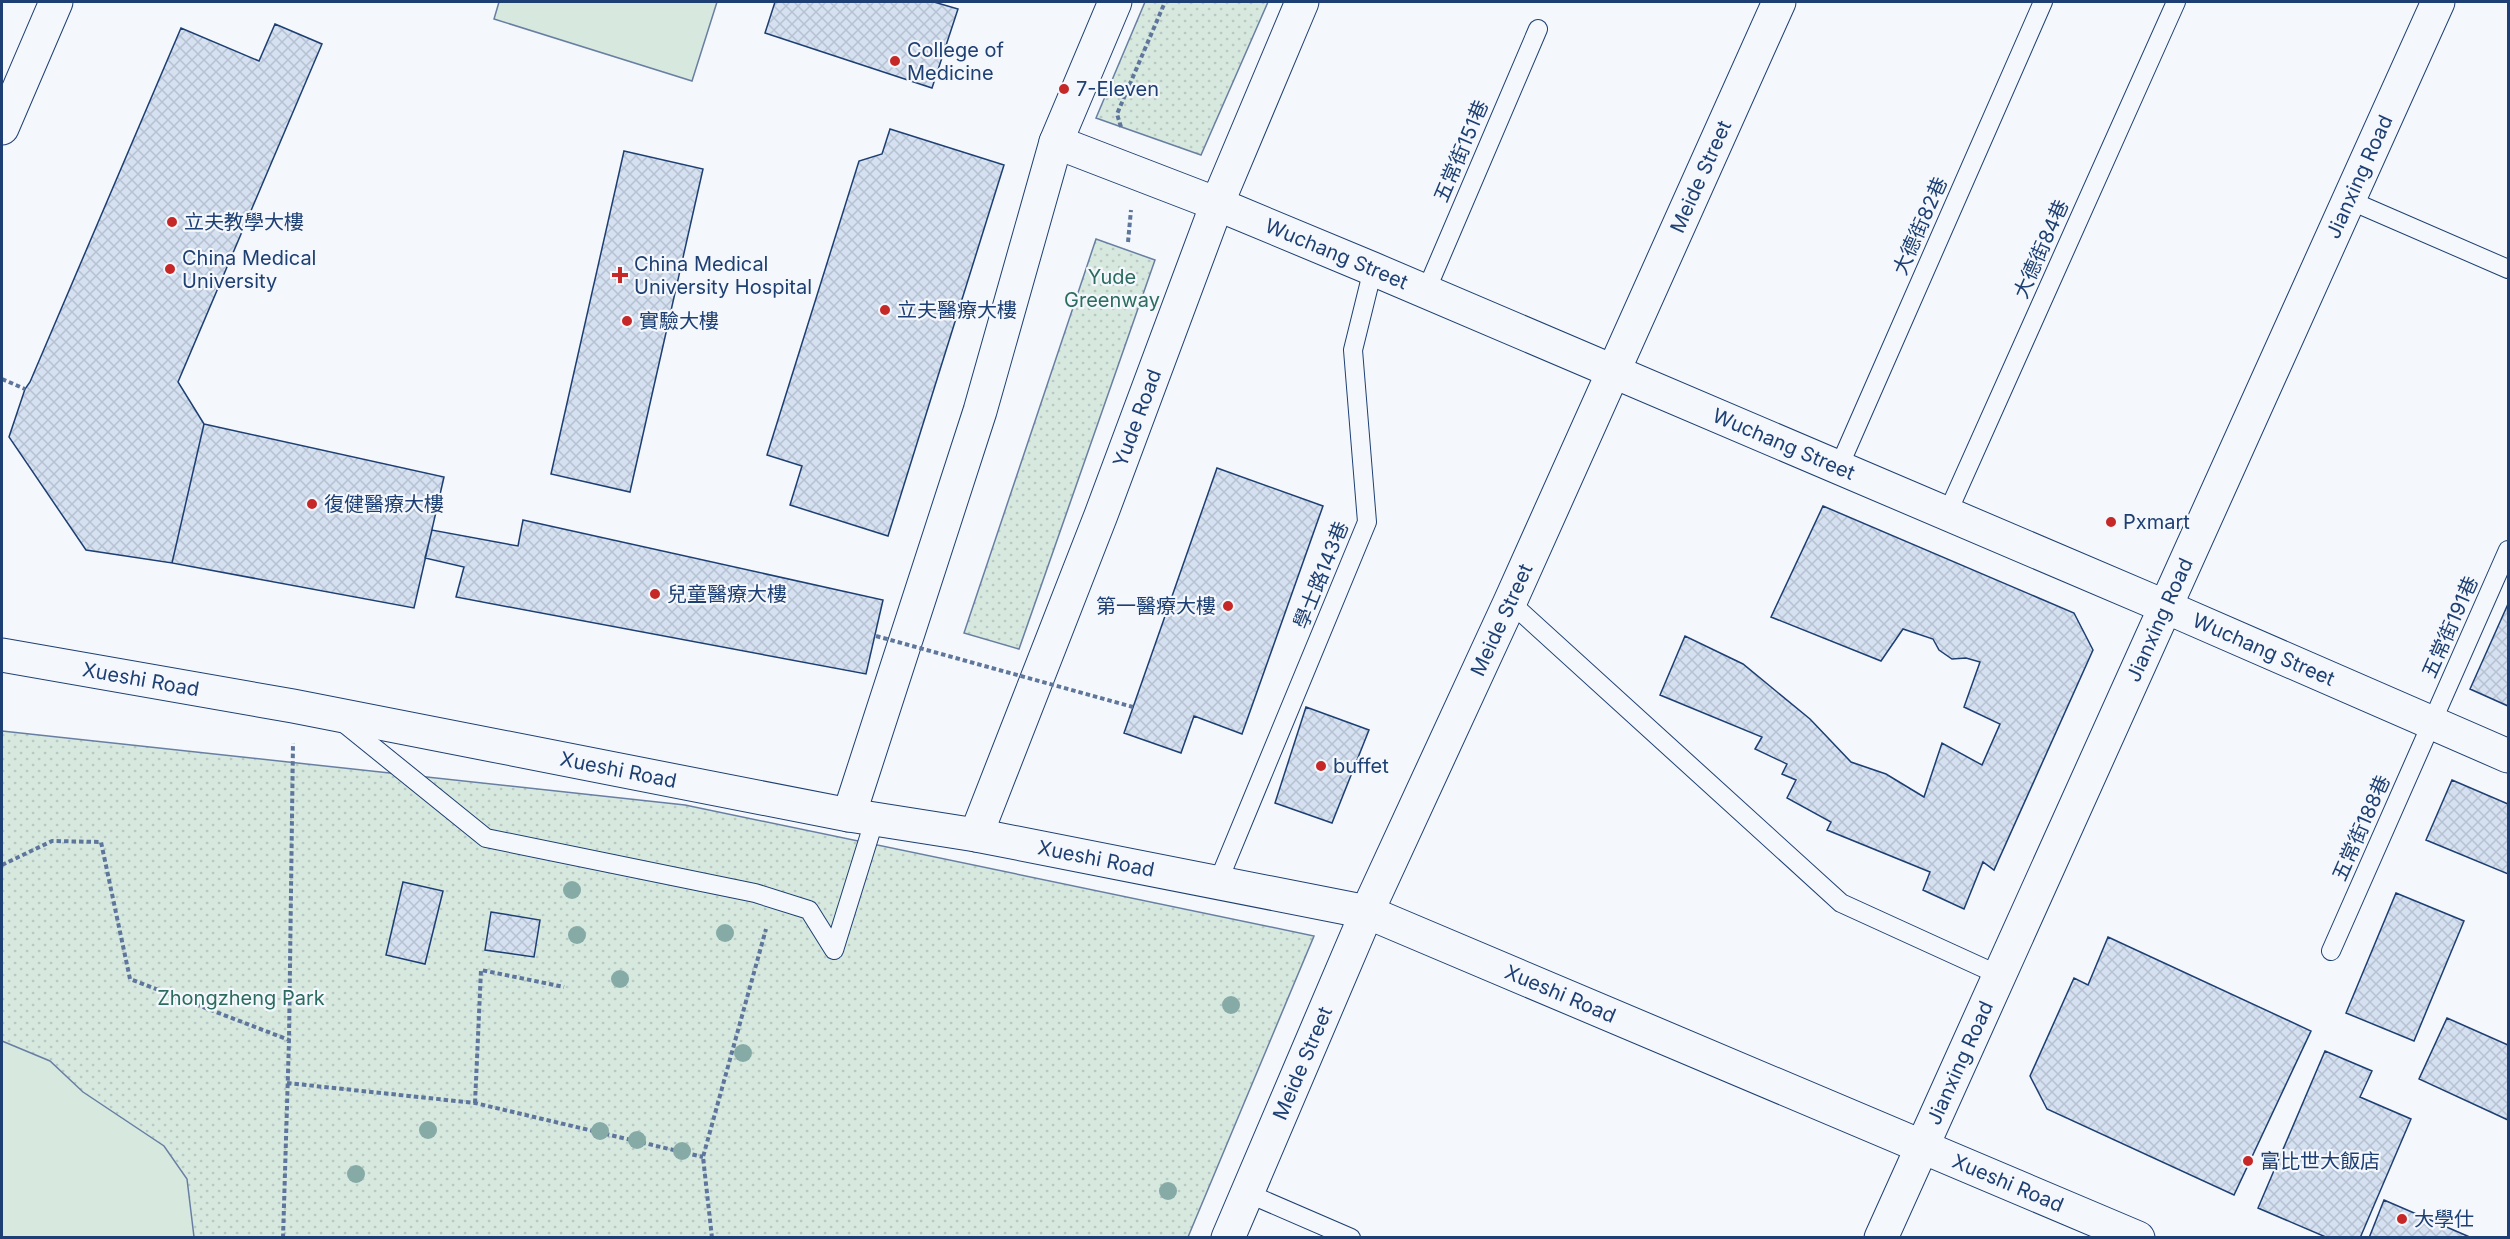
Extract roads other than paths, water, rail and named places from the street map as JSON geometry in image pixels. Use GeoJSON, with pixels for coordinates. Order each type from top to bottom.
{"type":"FeatureCollection","features":[{"type":"Feature","properties":{"kind":"street"},"geometry":{"type":"LineString","coordinates":[[2,128],[56,2]]}},
{"type":"Feature","properties":{"kind":"street"},"geometry":{"type":"LineString","coordinates":[[862,817],[1056,142],[1115,2]]}},
{"type":"Feature","properties":{"kind":"street","name":"Yude Road"},"geometry":{"type":"LineString","coordinates":[[976,835],[1101,515],[1217,204],[1302,2]]}},
{"type":"Feature","properties":{"kind":"street","name":"Meide Street"},"geometry":{"type":"LineString","coordinates":[[1228,1238],[1367,912],[1510,602],[1779,2]]}},
{"type":"Feature","properties":{"kind":"street","name":"Jianxing Road"},"geometry":{"type":"LineString","coordinates":[[1881,1238],[2438,2]]}},
{"type":"Feature","properties":{"kind":"street","name":"Wuchang Street"},"geometry":{"type":"LineString","coordinates":[[1056,142],[1217,204],[1426,291],[1838,469],[2166,607],[2508,756]]}},
{"type":"Feature","properties":{"kind":"street","name":"Xueshi Road"},"geometry":{"type":"LineString","coordinates":[[2,655],[293,706],[862,817],[976,835],[1367,912],[2138,1238]]}},
{"type":"Feature","properties":{"kind":"lane","name":"大德街82巷"},"geometry":{"type":"LineString","coordinates":[[1838,469],[2043,2]]}},
{"type":"Feature","properties":{"kind":"lane","name":"大德街84巷"},"geometry":{"type":"LineString","coordinates":[[1947,514],[2176,2]]}},
{"type":"Feature","properties":{"kind":"lane","name":"五常街151巷"},"geometry":{"type":"LineString","coordinates":[[1426,291],[1538,29]]}},
{"type":"Feature","properties":{"kind":"lane"},"geometry":{"type":"LineString","coordinates":[[2349,200],[2508,269]]}},
{"type":"Feature","properties":{"kind":"lane","name":"學士路143巷"},"geometry":{"type":"LineString","coordinates":[[1218,882],[1367,522],[1353,350],[1373,269]]}},
{"type":"Feature","properties":{"kind":"lane","name":"五常街191巷"},"geometry":{"type":"LineString","coordinates":[[2432,723],[2508,550]]}},
{"type":"Feature","properties":{"kind":"lane"},"geometry":{"type":"LineString","coordinates":[[1510,602],[1841,903],[2001,976]]}},
{"type":"Feature","properties":{"kind":"lane"},"geometry":{"type":"LineString","coordinates":[[332,714],[486,838],[755,894],[809,910],[834,950],[862,817]]}},
{"type":"Feature","properties":{"kind":"lane","name":"五常街188巷"},"geometry":{"type":"LineString","coordinates":[[2331,951],[2432,723]]}},
{"type":"Feature","properties":{"kind":"lane"},"geometry":{"type":"LineString","coordinates":[[1247,1193],[1351,1238]]}},
{"type":"Feature","properties":{"kind":"place","name":"College of Medicine"},"geometry":{"type":"Point","coordinates":[895,61]}},
{"type":"Feature","properties":{"kind":"place","name":"7-Eleven"},"geometry":{"type":"Point","coordinates":[1064,89]}},
{"type":"Feature","properties":{"kind":"place","name":"立夫教學大樓"},"geometry":{"type":"Point","coordinates":[172,222]}},
{"type":"Feature","properties":{"kind":"place","name":"China Medical University"},"geometry":{"type":"Point","coordinates":[170,269]}},
{"type":"Feature","properties":{"kind":"place","name":"China Medical University Hospital"},"geometry":{"type":"Point","coordinates":[620,275]}},
{"type":"Feature","properties":{"kind":"place","name":"立夫醫療大樓"},"geometry":{"type":"Point","coordinates":[885,310]}},
{"type":"Feature","properties":{"kind":"place","name":"實驗大樓"},"geometry":{"type":"Point","coordinates":[627,321]}},
{"type":"Feature","properties":{"kind":"place","name":"復健醫療大樓"},"geometry":{"type":"Point","coordinates":[312,504]}},
{"type":"Feature","properties":{"kind":"place","name":"Pxmart"},"geometry":{"type":"Point","coordinates":[2111,522]}},
{"type":"Feature","properties":{"kind":"place","name":"兒童醫療大樓"},"geometry":{"type":"Point","coordinates":[655,594]}},
{"type":"Feature","properties":{"kind":"place","name":"第一醫療大樓"},"geometry":{"type":"Point","coordinates":[1228,606]}},
{"type":"Feature","properties":{"kind":"place","name":"buffet"},"geometry":{"type":"Point","coordinates":[1321,766]}},
{"type":"Feature","properties":{"kind":"place","name":"富比世大飯店"},"geometry":{"type":"Point","coordinates":[2248,1161]}},
{"type":"Feature","properties":{"kind":"place","name":"大學仕"},"geometry":{"type":"Point","coordinates":[2402,1219]}},
{"type":"Feature","properties":{"kind":"park label","name":"Yude Greenway"},"geometry":{"type":"Point","coordinates":[1112,288]}},
{"type":"Feature","properties":{"kind":"park label","name":"Zhongzheng Park"},"geometry":{"type":"Point","coordinates":[241,998]}}]}
